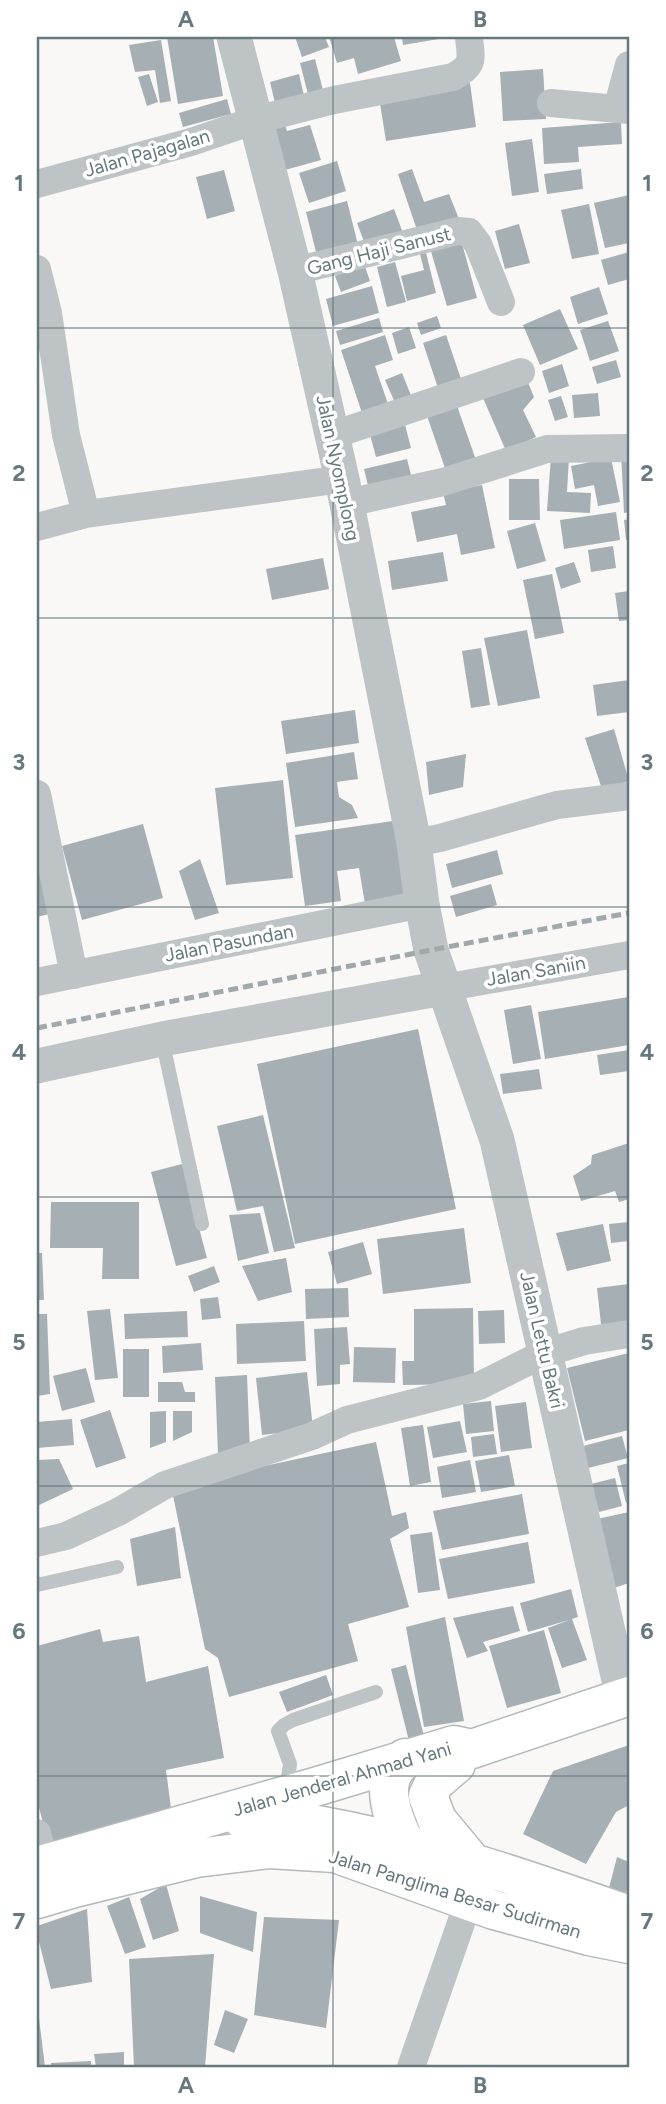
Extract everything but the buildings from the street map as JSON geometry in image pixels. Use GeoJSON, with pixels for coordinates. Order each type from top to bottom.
{"type":"FeatureCollection","features":[{"type":"Feature","properties":{"kind":"main road","name":"Jalan Jenderal Ahmad Yani"},"geometry":{"type":"LineString","coordinates":[[294,1792],[464,1757],[626,1697]]}},
{"type":"Feature","properties":{"kind":"main road"},"geometry":{"type":"LineString","coordinates":[[464,1757],[434,1783],[428,1796],[437,1820],[471,1861]]}},
{"type":"Feature","properties":{"kind":"main road"},"geometry":{"type":"LineString","coordinates":[[397,1771],[389,1792],[405,1843],[423,1873],[455,1895]]}},
{"type":"Feature","properties":{"kind":"main road","name":"Jalan Panglima Besar Sudirman"},"geometry":{"type":"LineString","coordinates":[[188,1841],[204,1820],[226,1819],[294,1792],[301,1821],[405,1843],[471,1861],[629,1915]]}},
{"type":"Feature","properties":{"kind":"main road","name":"Jalan Panglima Besar Sudirman"},"geometry":{"type":"LineString","coordinates":[[188,1841],[335,1853],[455,1895],[589,1936],[629,1944]]}},
{"type":"Feature","properties":{"kind":"main road"},"geometry":{"type":"LineString","coordinates":[[39,1865],[188,1841]]}},
{"type":"Feature","properties":{"kind":"street","name":"Jalan Nyomplong"},"geometry":{"type":"LineString","coordinates":[[234,37],[295,271],[344,491],[414,843],[422,904]]}},
{"type":"Feature","properties":{"kind":"street","name":"Jalan Pajagalan"},"geometry":{"type":"LineString","coordinates":[[37,184],[191,142],[256,120],[334,100],[453,77],[466,70],[471,62],[469,37]]}},
{"type":"Feature","properties":{"kind":"street"},"geometry":{"type":"LineString","coordinates":[[551,103],[623,110],[629,65]]}},
{"type":"Feature","properties":{"kind":"street","name":"Gang Haji Sanust"},"geometry":{"type":"LineString","coordinates":[[295,271],[458,231],[469,232],[478,244],[501,302]]}},
{"type":"Feature","properties":{"kind":"street"},"geometry":{"type":"LineString","coordinates":[[37,269],[48,313],[66,435],[86,514]]}},
{"type":"Feature","properties":{"kind":"street"},"geometry":{"type":"LineString","coordinates":[[331,433],[521,372]]}},
{"type":"Feature","properties":{"kind":"street"},"geometry":{"type":"LineString","coordinates":[[37,527],[86,514],[443,482],[547,449],[629,449]]}},
{"type":"Feature","properties":{"kind":"street"},"geometry":{"type":"LineString","coordinates":[[37,794],[74,975]]}},
{"type":"Feature","properties":{"kind":"street"},"geometry":{"type":"LineString","coordinates":[[414,843],[556,805],[629,796]]}},
{"type":"Feature","properties":{"kind":"street","name":"Jalan Pasundan"},"geometry":{"type":"LineString","coordinates":[[37,982],[422,904]]}},
{"type":"Feature","properties":{"kind":"street","name":"Jalan Lettu Bakri"},"geometry":{"type":"LineString","coordinates":[[422,904],[431,950],[443,988],[497,1140],[626,1697]]}},
{"type":"Feature","properties":{"kind":"street","name":"Jalan Saniin"},"geometry":{"type":"LineString","coordinates":[[443,988],[629,955]]}},
{"type":"Feature","properties":{"kind":"street"},"geometry":{"type":"LineString","coordinates":[[37,1066],[162,1039],[443,988]]}},
{"type":"Feature","properties":{"kind":"street"},"geometry":{"type":"LineString","coordinates":[[37,1544],[66,1535],[118,1512],[165,1485],[312,1436],[347,1420],[479,1386],[545,1353],[584,1341],[629,1334]]}},
{"type":"Feature","properties":{"kind":"street"},"geometry":{"type":"LineString","coordinates":[[411,2067],[455,1895]]}},
{"type":"Feature","properties":{"kind":"lane"},"geometry":{"type":"LineString","coordinates":[[162,1039],[202,1224]]}},
{"type":"Feature","properties":{"kind":"lane"},"geometry":{"type":"LineString","coordinates":[[37,1586],[117,1567]]}},
{"type":"Feature","properties":{"kind":"lane"},"geometry":{"type":"LineString","coordinates":[[294,1792],[278,1731],[284,1725],[376,1692]]}},
{"type":"Feature","properties":{"kind":"railway"},"geometry":{"type":"LineString","coordinates":[[37,1028],[629,913]]}}]}
